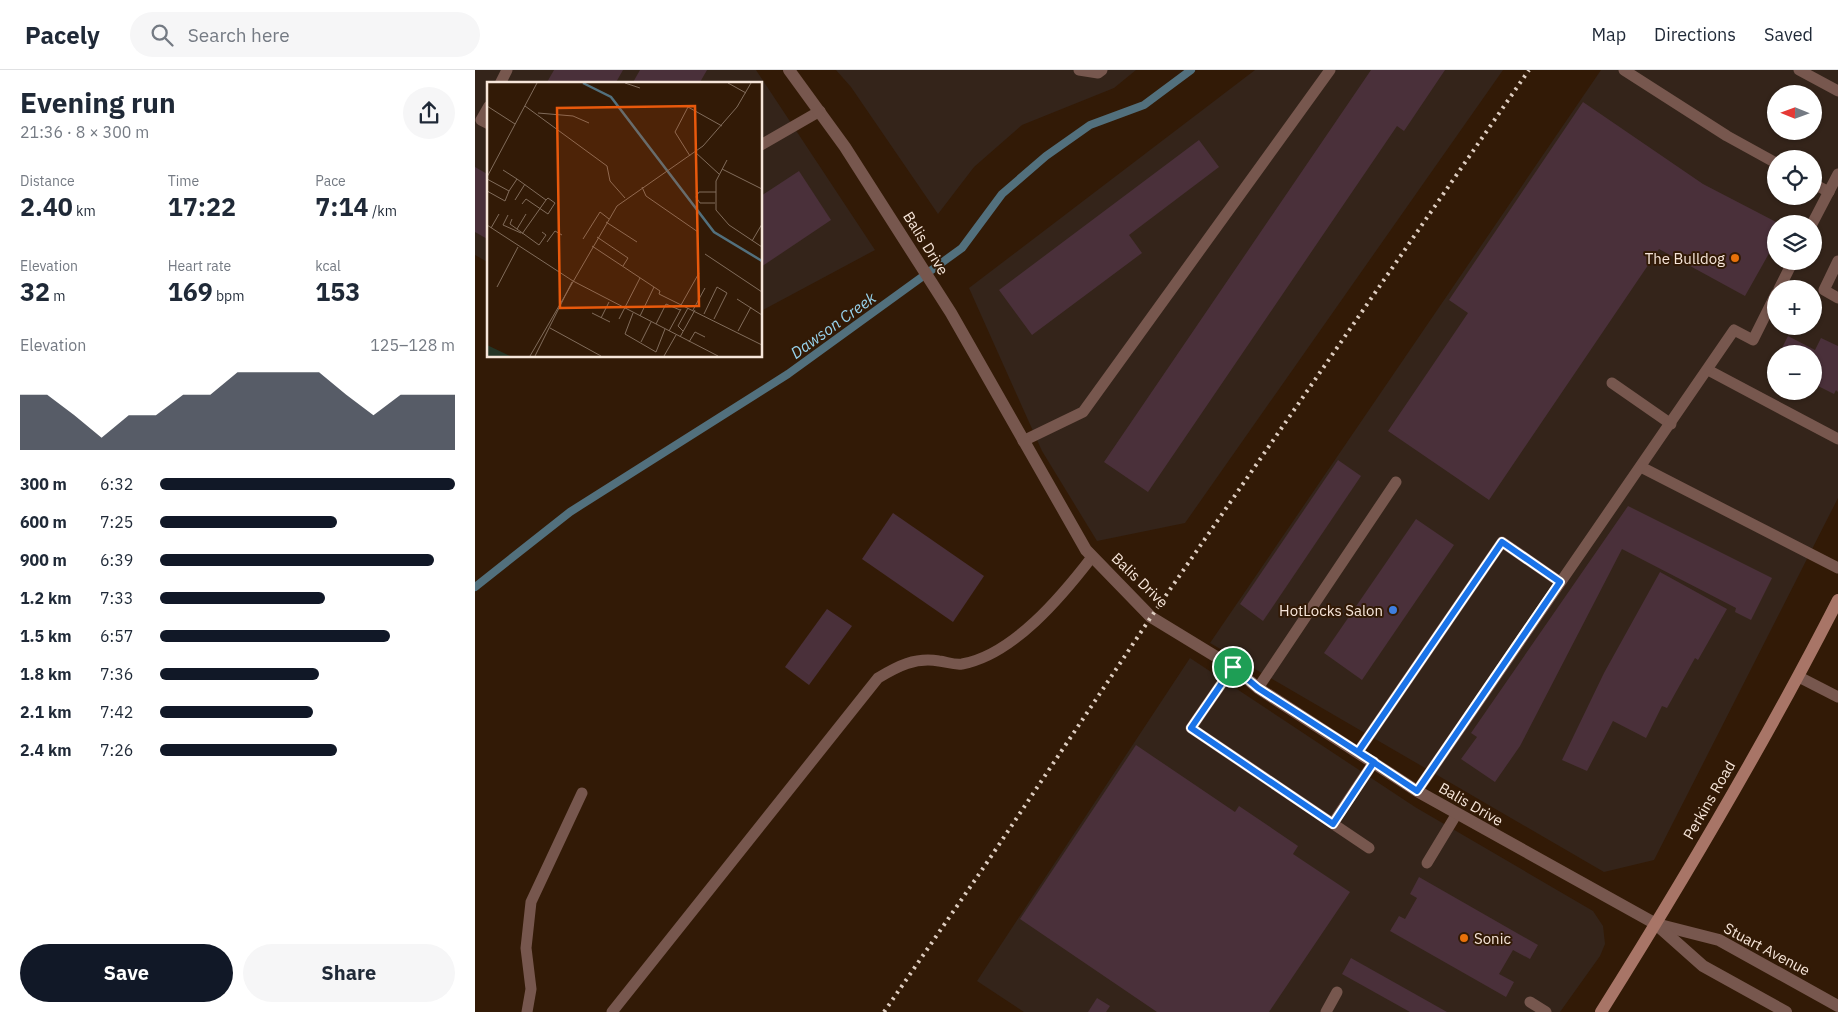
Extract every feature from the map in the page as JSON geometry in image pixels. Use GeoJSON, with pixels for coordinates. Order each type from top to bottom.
{"type":"FeatureCollection","features":[{"type":"Feature","properties":{"kind":"main road","name":"Perkins Road"},"geometry":{"type":"LineString","coordinates":[[1601,1012],[1656,924],[1799,677],[1838,600]]}},
{"type":"Feature","properties":{"kind":"street","name":"Balis Drive"},"geometry":{"type":"LineString","coordinates":[[792,72],[886,209],[951,314],[1086,550],[1151,616],[1233,667],[1258,688],[1456,815],[1656,924]]}},
{"type":"Feature","properties":{"kind":"street","name":"Stuart Avenue"},"geometry":{"type":"LineString","coordinates":[[1656,924],[1719,940],[1838,1006]]}},
{"type":"Feature","properties":{"kind":"street"},"geometry":{"type":"LineString","coordinates":[[1656,924],[1703,966],[1786,1012]]}},
{"type":"Feature","properties":{"kind":"lane"},"geometry":{"type":"LineString","coordinates":[[501,82],[507,70]]}},
{"type":"Feature","properties":{"kind":"lane"},"geometry":{"type":"LineString","coordinates":[[1079,70],[1098,73],[1102,70]]}},
{"type":"Feature","properties":{"kind":"lane"},"geometry":{"type":"LineString","coordinates":[[1023,441],[1083,412],[1330,70]]}},
{"type":"Feature","properties":{"kind":"lane"},"geometry":{"type":"LineString","coordinates":[[1624,70],[1727,136],[1767,158]]}},
{"type":"Feature","properties":{"kind":"lane"},"geometry":{"type":"LineString","coordinates":[[1799,70],[1838,91]]}},
{"type":"Feature","properties":{"kind":"lane"},"geometry":{"type":"LineString","coordinates":[[487,110],[481,120],[487,123]]}},
{"type":"Feature","properties":{"kind":"lane"},"geometry":{"type":"LineString","coordinates":[[763,144],[820,111]]}},
{"type":"Feature","properties":{"kind":"lane"},"geometry":{"type":"LineString","coordinates":[[1817,215],[1838,175]]}},
{"type":"Feature","properties":{"kind":"lane"},"geometry":{"type":"LineString","coordinates":[[1822,188],[1829,192]]}},
{"type":"Feature","properties":{"kind":"lane"},"geometry":{"type":"LineString","coordinates":[[1838,261],[1824,290],[1838,298]]}},
{"type":"Feature","properties":{"kind":"lane"},"geometry":{"type":"LineString","coordinates":[[1417,791],[1735,330],[1753,340],[1767,312]]}},
{"type":"Feature","properties":{"kind":"lane"},"geometry":{"type":"LineString","coordinates":[[1709,370],[1838,439]]}},
{"type":"Feature","properties":{"kind":"lane"},"geometry":{"type":"LineString","coordinates":[[1612,383],[1671,424]]}},
{"type":"Feature","properties":{"kind":"lane"},"geometry":{"type":"LineString","coordinates":[[1641,467],[1838,568]]}},
{"type":"Feature","properties":{"kind":"lane"},"geometry":{"type":"LineString","coordinates":[[1258,688],[1396,482]]}},
{"type":"Feature","properties":{"kind":"lane"},"geometry":{"type":"LineString","coordinates":[[1358,752],[1502,542],[1560,582]]}},
{"type":"Feature","properties":{"kind":"lane"},"geometry":{"type":"LineString","coordinates":[[612,1012],[878,678],[903,663],[937,660],[959,665],[981,660],[1022,632],[1060,599],[1093,557]]}},
{"type":"Feature","properties":{"kind":"lane"},"geometry":{"type":"LineString","coordinates":[[1233,667],[1191,728],[1369,848]]}},
{"type":"Feature","properties":{"kind":"lane"},"geometry":{"type":"LineString","coordinates":[[1799,677],[1838,698]]}},
{"type":"Feature","properties":{"kind":"lane"},"geometry":{"type":"LineString","coordinates":[[1333,824],[1374,762]]}},
{"type":"Feature","properties":{"kind":"lane"},"geometry":{"type":"LineString","coordinates":[[527,1012],[531,990],[526,948],[531,902],[582,793]]}},
{"type":"Feature","properties":{"kind":"lane"},"geometry":{"type":"LineString","coordinates":[[1427,863],[1456,815]]}},
{"type":"Feature","properties":{"kind":"lane"},"geometry":{"type":"LineString","coordinates":[[1325,1012],[1337,992]]}},
{"type":"Feature","properties":{"kind":"lane"},"geometry":{"type":"LineString","coordinates":[[1530,1002],[1546,1012]]}},
{"type":"Feature","properties":{"kind":"shaded area"},"geometry":{"type":"Polygon","coordinates":[[[475,70],[756,70],[875,250],[763,310],[763,82],[487,82],[487,262],[475,255],[475,70]]]}},
{"type":"Feature","properties":{"kind":"shaded area"},"geometry":{"type":"Polygon","coordinates":[[[836,70],[1136,70],[1114,88],[1022,125],[974,167],[938,214],[851,87],[836,70]]]}},
{"type":"Feature","properties":{"kind":"shaded area"},"geometry":{"type":"Polygon","coordinates":[[[1255,70],[1503,70],[1185,523],[1097,541],[1042,451],[969,288],[1255,70]]]}},
{"type":"Feature","properties":{"kind":"shaded area"},"geometry":{"type":"Polygon","coordinates":[[[1601,70],[1838,70],[1838,498],[1654,860],[1604,872],[1210,643],[1601,70]]]}},
{"type":"Feature","properties":{"kind":"shaded area"},"geometry":{"type":"Polygon","coordinates":[[[1190,658],[1415,807],[1593,911],[1603,926],[1605,944],[1600,956],[1560,1012],[1024,1012],[977,981],[1190,658]]]}},
{"type":"Feature","properties":{"kind":"building"},"geometry":{"type":"Polygon","coordinates":[[[554,70],[623,70],[616,82],[547,82],[554,70]]]}},
{"type":"Feature","properties":{"kind":"building"},"geometry":{"type":"Polygon","coordinates":[[[640,70],[707,70],[700,82],[633,82],[640,70]]]}},
{"type":"Feature","properties":{"kind":"building"},"geometry":{"type":"Polygon","coordinates":[[[1371,70],[1445,70],[1404,131],[1397,126],[1148,492],[1104,462],[1371,70]]]}},
{"type":"Feature","properties":{"kind":"building"},"geometry":{"type":"Polygon","coordinates":[[[1583,102],[1703,184],[1767,217],[1767,257],[1745,296],[1659,249],[1489,500],[1388,431],[1468,313],[1449,300],[1583,102]]]}},
{"type":"Feature","properties":{"kind":"building"},"geometry":{"type":"Polygon","coordinates":[[[1199,140],[1219,167],[1129,235],[1142,253],[1032,335],[999,290],[1199,140]]]}},
{"type":"Feature","properties":{"kind":"building"},"geometry":{"type":"Polygon","coordinates":[[[475,167],[487,174],[487,239],[475,232],[475,167]]]}},
{"type":"Feature","properties":{"kind":"building"},"geometry":{"type":"Polygon","coordinates":[[[799,171],[831,220],[763,266],[763,195],[799,171]]]}},
{"type":"Feature","properties":{"kind":"building"},"geometry":{"type":"Polygon","coordinates":[[[1788,336],[1805,345],[1784,345],[1788,336]]]}},
{"type":"Feature","properties":{"kind":"building"},"geometry":{"type":"Polygon","coordinates":[[[1821,338],[1838,346],[1838,392],[1836,390],[1834,394],[1822,388],[1822,345],[1818,345],[1821,338]]]}},
{"type":"Feature","properties":{"kind":"building"},"geometry":{"type":"Polygon","coordinates":[[[1338,460],[1361,476],[1263,621],[1240,604],[1338,460]]]}},
{"type":"Feature","properties":{"kind":"building"},"geometry":{"type":"Polygon","coordinates":[[[1628,506],[1772,578],[1751,620],[1735,612],[1736,608],[1622,549],[1520,746],[1495,782],[1461,759],[1477,737],[1471,733],[1628,506]]]}},
{"type":"Feature","properties":{"kind":"building"},"geometry":{"type":"Polygon","coordinates":[[[893,513],[984,576],[953,622],[862,559],[893,513]]]}},
{"type":"Feature","properties":{"kind":"building"},"geometry":{"type":"Polygon","coordinates":[[[1416,519],[1454,545],[1362,680],[1324,653],[1416,519]]]}},
{"type":"Feature","properties":{"kind":"building"},"geometry":{"type":"Polygon","coordinates":[[[1660,572],[1727,609],[1698,660],[1695,658],[1667,708],[1662,706],[1646,738],[1613,721],[1587,771],[1562,760],[1604,673],[1660,572]]]}},
{"type":"Feature","properties":{"kind":"building"},"geometry":{"type":"Polygon","coordinates":[[[827,609],[852,626],[809,685],[785,667],[827,609]]]}},
{"type":"Feature","properties":{"kind":"building"},"geometry":{"type":"Polygon","coordinates":[[[1136,745],[1235,812],[1239,806],[1298,846],[1293,854],[1350,892],[1269,1012],[1157,1012],[1020,919],[1136,745]]]}},
{"type":"Feature","properties":{"kind":"building","name":"Sonic"},"geometry":{"type":"Polygon","coordinates":[[[1419,877],[1538,945],[1530,959],[1513,950],[1499,974],[1514,982],[1506,997],[1390,931],[1399,916],[1405,919],[1417,898],[1410,894],[1419,877]]]}},
{"type":"Feature","properties":{"kind":"building"},"geometry":{"type":"Polygon","coordinates":[[[1351,958],[1447,1012],[1410,1012],[1342,974],[1351,958]]]}},
{"type":"Feature","properties":{"kind":"building"},"geometry":{"type":"Polygon","coordinates":[[[1097,998],[1110,1006],[1106,1012],[1088,1012],[1097,998]]]}},
{"type":"Feature","properties":{"kind":"waterway","name":"Dawson Creek"},"geometry":{"type":"LineString","coordinates":[[475,587],[570,512],[788,374],[962,248],[1002,194],[1046,156],[1090,125],[1144,105],[1191,70]]}},
{"type":"Feature","properties":{"kind":"railway"},"geometry":{"type":"LineString","coordinates":[[884,1012],[986,864],[1151,617],[1529,70]]}},
{"type":"Feature","properties":{"kind":"place","name":"The Bulldog"},"geometry":{"type":"Point","coordinates":[1735,258]}},
{"type":"Feature","properties":{"kind":"place","name":"HotLocks Salon"},"geometry":{"type":"Point","coordinates":[1393,610]}},
{"type":"Feature","properties":{"kind":"place","name":"Sonic"},"geometry":{"type":"Point","coordinates":[1464,938]}},
{"type":"Feature","properties":{"kind":"route"},"geometry":{"type":"LineString","coordinates":[[1233,667],[1191,728],[1333,824],[1374,762],[1358,752],[1502,542],[1560,582],[1417,791],[1374,762],[1358,752],[1258,688],[1233,667]]}}]}
